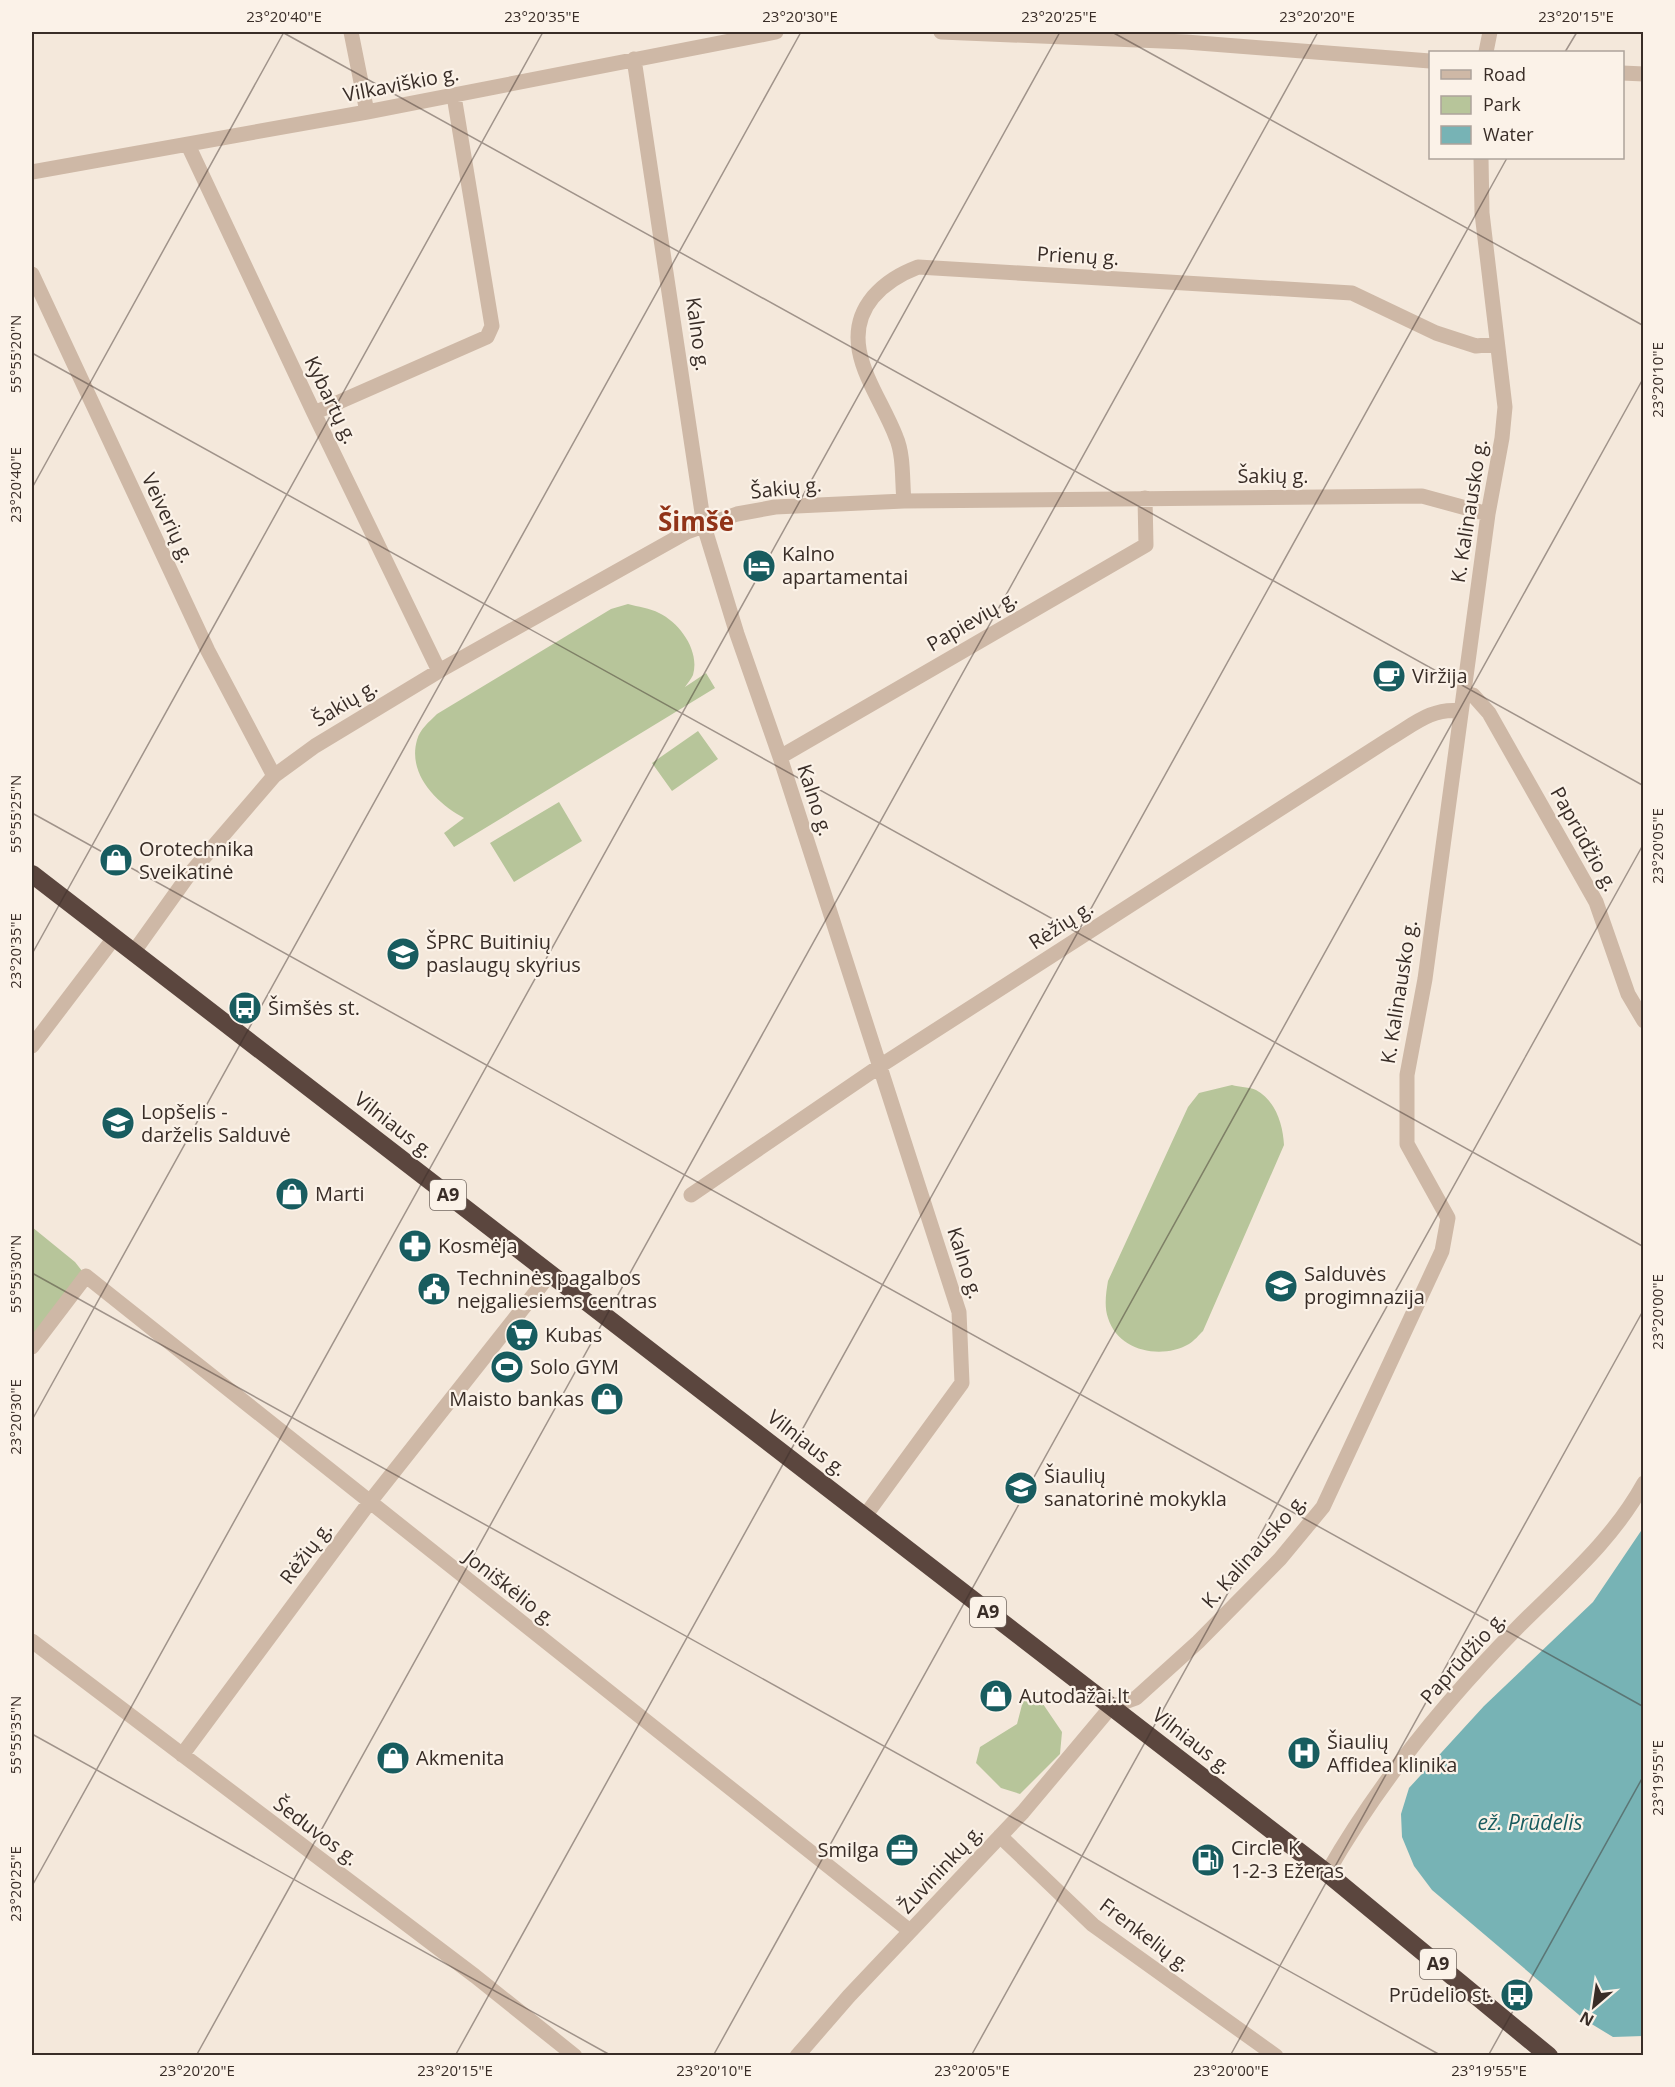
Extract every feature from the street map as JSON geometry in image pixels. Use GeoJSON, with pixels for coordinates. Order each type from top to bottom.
{"type":"FeatureCollection","features":[{"type":"Feature","properties":{"kind":"highway","name":"Vilniaus g."},"geometry":{"type":"LineString","coordinates":[[32,874],[1327,1873],[1549,2055]]}},
{"type":"Feature","properties":{"kind":"street"},"geometry":{"type":"LineString","coordinates":[[351,32],[367,112]]}},
{"type":"Feature","properties":{"kind":"street","name":"Vilkaviškio g."},"geometry":{"type":"LineString","coordinates":[[32,172],[454,96],[776,32]]}},
{"type":"Feature","properties":{"kind":"street"},"geometry":{"type":"LineString","coordinates":[[941,32],[1186,42],[1429,61]]}},
{"type":"Feature","properties":{"kind":"street"},"geometry":{"type":"LineString","coordinates":[[1486,51],[1490,32]]}},
{"type":"Feature","properties":{"kind":"street","name":"Kalno g."},"geometry":{"type":"LineString","coordinates":[[634,60],[704,526],[737,634],[780,757],[959,1312],[962,1383],[865,1516]]}},
{"type":"Feature","properties":{"kind":"street"},"geometry":{"type":"LineString","coordinates":[[1624,73],[1644,74]]}},
{"type":"Feature","properties":{"kind":"street"},"geometry":{"type":"LineString","coordinates":[[314,413],[488,337],[492,326],[454,96]]}},
{"type":"Feature","properties":{"kind":"street","name":"Kybartų g."},"geometry":{"type":"LineString","coordinates":[[188,145],[439,671]]}},
{"type":"Feature","properties":{"kind":"street","name":"K. Kalinausko g."},"geometry":{"type":"LineString","coordinates":[[1111,1707],[1137,1698],[1198,1642],[1280,1559],[1323,1507],[1442,1251],[1448,1218],[1407,1144],[1405,1110],[1407,1075],[1425,979],[1488,514],[1503,438],[1505,407],[1482,213],[1480,159]]}},
{"type":"Feature","properties":{"kind":"street","name":"Prienų g."},"geometry":{"type":"LineString","coordinates":[[904,501],[898,440],[861,361],[857,331],[869,303],[883,286],[903,273],[918,267],[1352,293],[1436,333],[1476,346],[1496,344]]}},
{"type":"Feature","properties":{"kind":"street","name":"Veiverių g."},"geometry":{"type":"LineString","coordinates":[[32,274],[208,651],[274,776]]}},
{"type":"Feature","properties":{"kind":"street","name":"Šakių g."},"geometry":{"type":"LineString","coordinates":[[133,953],[188,876],[274,776],[315,746],[439,671],[673,538],[737,514],[775,507],[904,501],[1422,496],[1488,514]]}},
{"type":"Feature","properties":{"kind":"street","name":"Papievių g."},"geometry":{"type":"LineString","coordinates":[[780,757],[1146,545],[1145,498]]}},
{"type":"Feature","properties":{"kind":"street","name":"Paprūdžio g."},"geometry":{"type":"LineString","coordinates":[[1464,693],[1473,695],[1489,713],[1596,902],[1628,994],[1644,1021]]}},
{"type":"Feature","properties":{"kind":"street","name":"Rėžių g."},"geometry":{"type":"LineString","coordinates":[[691,1195],[880,1066],[1434,712],[1447,709],[1461,711]]}},
{"type":"Feature","properties":{"kind":"street"},"geometry":{"type":"LineString","coordinates":[[32,1046],[114,938]]}},
{"type":"Feature","properties":{"kind":"street","name":"Rėžių g."},"geometry":{"type":"LineString","coordinates":[[182,1755],[369,1503],[550,1274]]}},
{"type":"Feature","properties":{"kind":"street","name":"Joniškėlio g."},"geometry":{"type":"LineString","coordinates":[[32,1347],[86,1276],[910,1931]]}},
{"type":"Feature","properties":{"kind":"street","name":"Paprūdžio g."},"geometry":{"type":"LineString","coordinates":[[1327,1873],[1359,1820],[1427,1728],[1520,1626],[1579,1570],[1629,1510],[1644,1483]]}},
{"type":"Feature","properties":{"kind":"street","name":"Šeduvos g."},"geometry":{"type":"LineString","coordinates":[[32,1641],[476,1976],[575,2055]]}},
{"type":"Feature","properties":{"kind":"street","name":"Žuvininkų g."},"geometry":{"type":"LineString","coordinates":[[797,2055],[1000,1836],[1111,1707]]}},
{"type":"Feature","properties":{"kind":"street","name":"Frenkelių g."},"geometry":{"type":"LineString","coordinates":[[1000,1836],[1093,1925],[1276,2055]]}},
{"type":"Feature","properties":{"kind":"green space"},"geometry":{"type":"Polygon","coordinates":[[[628,604],[659,613],[681,631],[694,657],[693,675],[685,687],[706,673],[715,688],[454,847],[444,833],[464,818],[444,805],[427,787],[421,776],[416,765],[415,753],[418,736],[423,729],[437,714],[611,609],[628,604]]]}},
{"type":"Feature","properties":{"kind":"green space"},"geometry":{"type":"Polygon","coordinates":[[[698,731],[718,759],[672,791],[652,763],[698,731]]]}},
{"type":"Feature","properties":{"kind":"green space"},"geometry":{"type":"Polygon","coordinates":[[[559,802],[582,841],[514,882],[490,843],[559,802]]]}},
{"type":"Feature","properties":{"kind":"green space"},"geometry":{"type":"Polygon","coordinates":[[[1232,1085],[1256,1090],[1269,1100],[1280,1122],[1284,1145],[1203,1331],[1191,1343],[1178,1349],[1154,1352],[1131,1345],[1113,1329],[1108,1318],[1106,1295],[1108,1281],[1188,1107],[1199,1093],[1232,1085]]]}},
{"type":"Feature","properties":{"kind":"green space"},"geometry":{"type":"Polygon","coordinates":[[[32,1227],[75,1262],[86,1276],[32,1347],[32,1227]]]}},
{"type":"Feature","properties":{"kind":"green space"},"geometry":{"type":"Polygon","coordinates":[[[1023,1701],[1043,1704],[1062,1732],[1060,1754],[1020,1794],[1001,1788],[976,1763],[980,1747],[1017,1724],[1023,1701]]]}},
{"type":"Feature","properties":{"kind":"water","name":"ež. Prūdelis"},"geometry":{"type":"Polygon","coordinates":[[[1643,1528],[1643,2036],[1613,2037],[1585,2020],[1432,1890],[1414,1866],[1402,1837],[1401,1814],[1409,1788],[1484,1706],[1593,1602],[1643,1528]]]}},
{"type":"Feature","properties":{"kind":"place","name":"Kalno apartamentai"},"geometry":{"type":"Point","coordinates":[759,566]}},
{"type":"Feature","properties":{"kind":"place","name":"Viržija"},"geometry":{"type":"Point","coordinates":[1389,676]}},
{"type":"Feature","properties":{"kind":"place","name":"Orotechnika Sveikatinė"},"geometry":{"type":"Point","coordinates":[116,860]}},
{"type":"Feature","properties":{"kind":"place","name":"ŠPRC Buitinių paslaugų skyrius"},"geometry":{"type":"Point","coordinates":[403,954]}},
{"type":"Feature","properties":{"kind":"place","name":"Šimšės st."},"geometry":{"type":"Point","coordinates":[245,1008]}},
{"type":"Feature","properties":{"kind":"place","name":"Lopšelis - darželis Salduvė"},"geometry":{"type":"Point","coordinates":[118,1123]}},
{"type":"Feature","properties":{"kind":"place","name":"Marti"},"geometry":{"type":"Point","coordinates":[292,1194]}},
{"type":"Feature","properties":{"kind":"place","name":"Kosmėja"},"geometry":{"type":"Point","coordinates":[415,1246]}},
{"type":"Feature","properties":{"kind":"place","name":"Salduvės progimnazija"},"geometry":{"type":"Point","coordinates":[1281,1286]}},
{"type":"Feature","properties":{"kind":"place","name":"Techninės pagalbos neįgaliesiems centras"},"geometry":{"type":"Point","coordinates":[434,1289]}},
{"type":"Feature","properties":{"kind":"place","name":"Kubas"},"geometry":{"type":"Point","coordinates":[522,1335]}},
{"type":"Feature","properties":{"kind":"place","name":"Solo GYM"},"geometry":{"type":"Point","coordinates":[507,1367]}},
{"type":"Feature","properties":{"kind":"place","name":"Maisto bankas"},"geometry":{"type":"Point","coordinates":[607,1399]}},
{"type":"Feature","properties":{"kind":"place","name":"Šiaulių sanatorinė mokykla"},"geometry":{"type":"Point","coordinates":[1021,1488]}},
{"type":"Feature","properties":{"kind":"place","name":"Autodažai.lt"},"geometry":{"type":"Point","coordinates":[996,1696]}},
{"type":"Feature","properties":{"kind":"place","name":"Šiaulių Affidea klinika"},"geometry":{"type":"Point","coordinates":[1304,1753]}},
{"type":"Feature","properties":{"kind":"place","name":"Akmenita"},"geometry":{"type":"Point","coordinates":[393,1758]}},
{"type":"Feature","properties":{"kind":"place","name":"Smilga"},"geometry":{"type":"Point","coordinates":[902,1850]}},
{"type":"Feature","properties":{"kind":"place","name":"Circle K 1-2-3 Ežeras"},"geometry":{"type":"Point","coordinates":[1208,1860]}},
{"type":"Feature","properties":{"kind":"place","name":"Prūdelio st."},"geometry":{"type":"Point","coordinates":[1517,1995]}},
{"type":"Feature","properties":{"kind":"district","name":"Šimšė"},"geometry":{"type":"Point","coordinates":[696,522]}}]}
